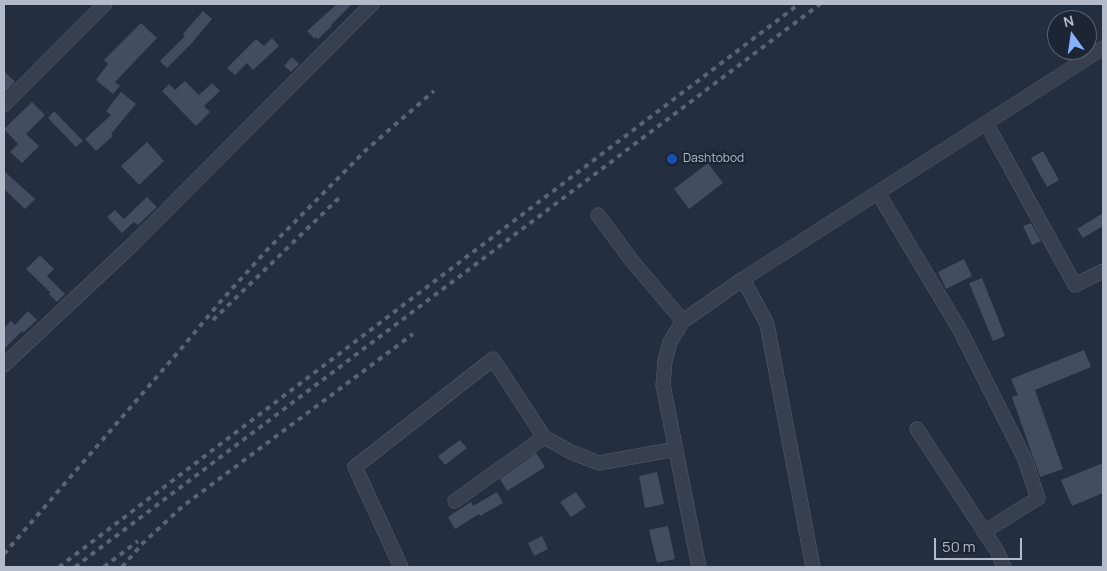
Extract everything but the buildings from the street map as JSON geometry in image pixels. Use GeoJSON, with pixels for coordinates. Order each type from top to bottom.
{"type":"FeatureCollection","features":[{"type":"Feature","properties":{"kind":"street"},"geometry":{"type":"LineString","coordinates":[[4,106],[105,4]]}},
{"type":"Feature","properties":{"kind":"street"},"geometry":{"type":"LineString","coordinates":[[4,365],[133,244],[372,4]]}},
{"type":"Feature","properties":{"kind":"street"},"geometry":{"type":"LineString","coordinates":[[699,567],[664,385],[670,342],[683,321],[743,279],[1103,48]]}},
{"type":"Feature","properties":{"kind":"street"},"geometry":{"type":"LineString","coordinates":[[986,124],[1075,285],[1103,271]]}},
{"type":"Feature","properties":{"kind":"street"},"geometry":{"type":"LineString","coordinates":[[878,193],[960,330],[1024,457],[1038,498],[984,532]]}},
{"type":"Feature","properties":{"kind":"street"},"geometry":{"type":"LineString","coordinates":[[598,215],[632,260],[683,321]]}},
{"type":"Feature","properties":{"kind":"street"},"geometry":{"type":"LineString","coordinates":[[743,279],[767,324],[813,567]]}},
{"type":"Feature","properties":{"kind":"street"},"geometry":{"type":"LineString","coordinates":[[400,567],[355,467],[493,359],[544,437],[571,452],[598,463],[676,450]]}},
{"type":"Feature","properties":{"kind":"street"},"geometry":{"type":"LineString","coordinates":[[917,429],[997,551],[1004,567]]}},
{"type":"Feature","properties":{"kind":"street"},"geometry":{"type":"LineString","coordinates":[[455,501],[544,437]]}},
{"type":"Feature","properties":{"kind":"railway"},"geometry":{"type":"LineString","coordinates":[[59,567],[799,4]]}},
{"type":"Feature","properties":{"kind":"railway"},"geometry":{"type":"LineString","coordinates":[[75,567],[820,4]]}},
{"type":"Feature","properties":{"kind":"railway"},"geometry":{"type":"LineString","coordinates":[[4,554],[267,250],[366,150],[434,91]]}},
{"type":"Feature","properties":{"kind":"railway"},"geometry":{"type":"LineString","coordinates":[[213,320],[342,195]]}},
{"type":"Feature","properties":{"kind":"railway"},"geometry":{"type":"LineString","coordinates":[[122,567],[143,543],[183,506],[413,334]]}},
{"type":"Feature","properties":{"kind":"railway"},"geometry":{"type":"LineString","coordinates":[[104,567],[138,541]]}},
{"type":"Feature","properties":{"kind":"place","name":"Dashtobod"},"geometry":{"type":"Point","coordinates":[672,159]}}]}
